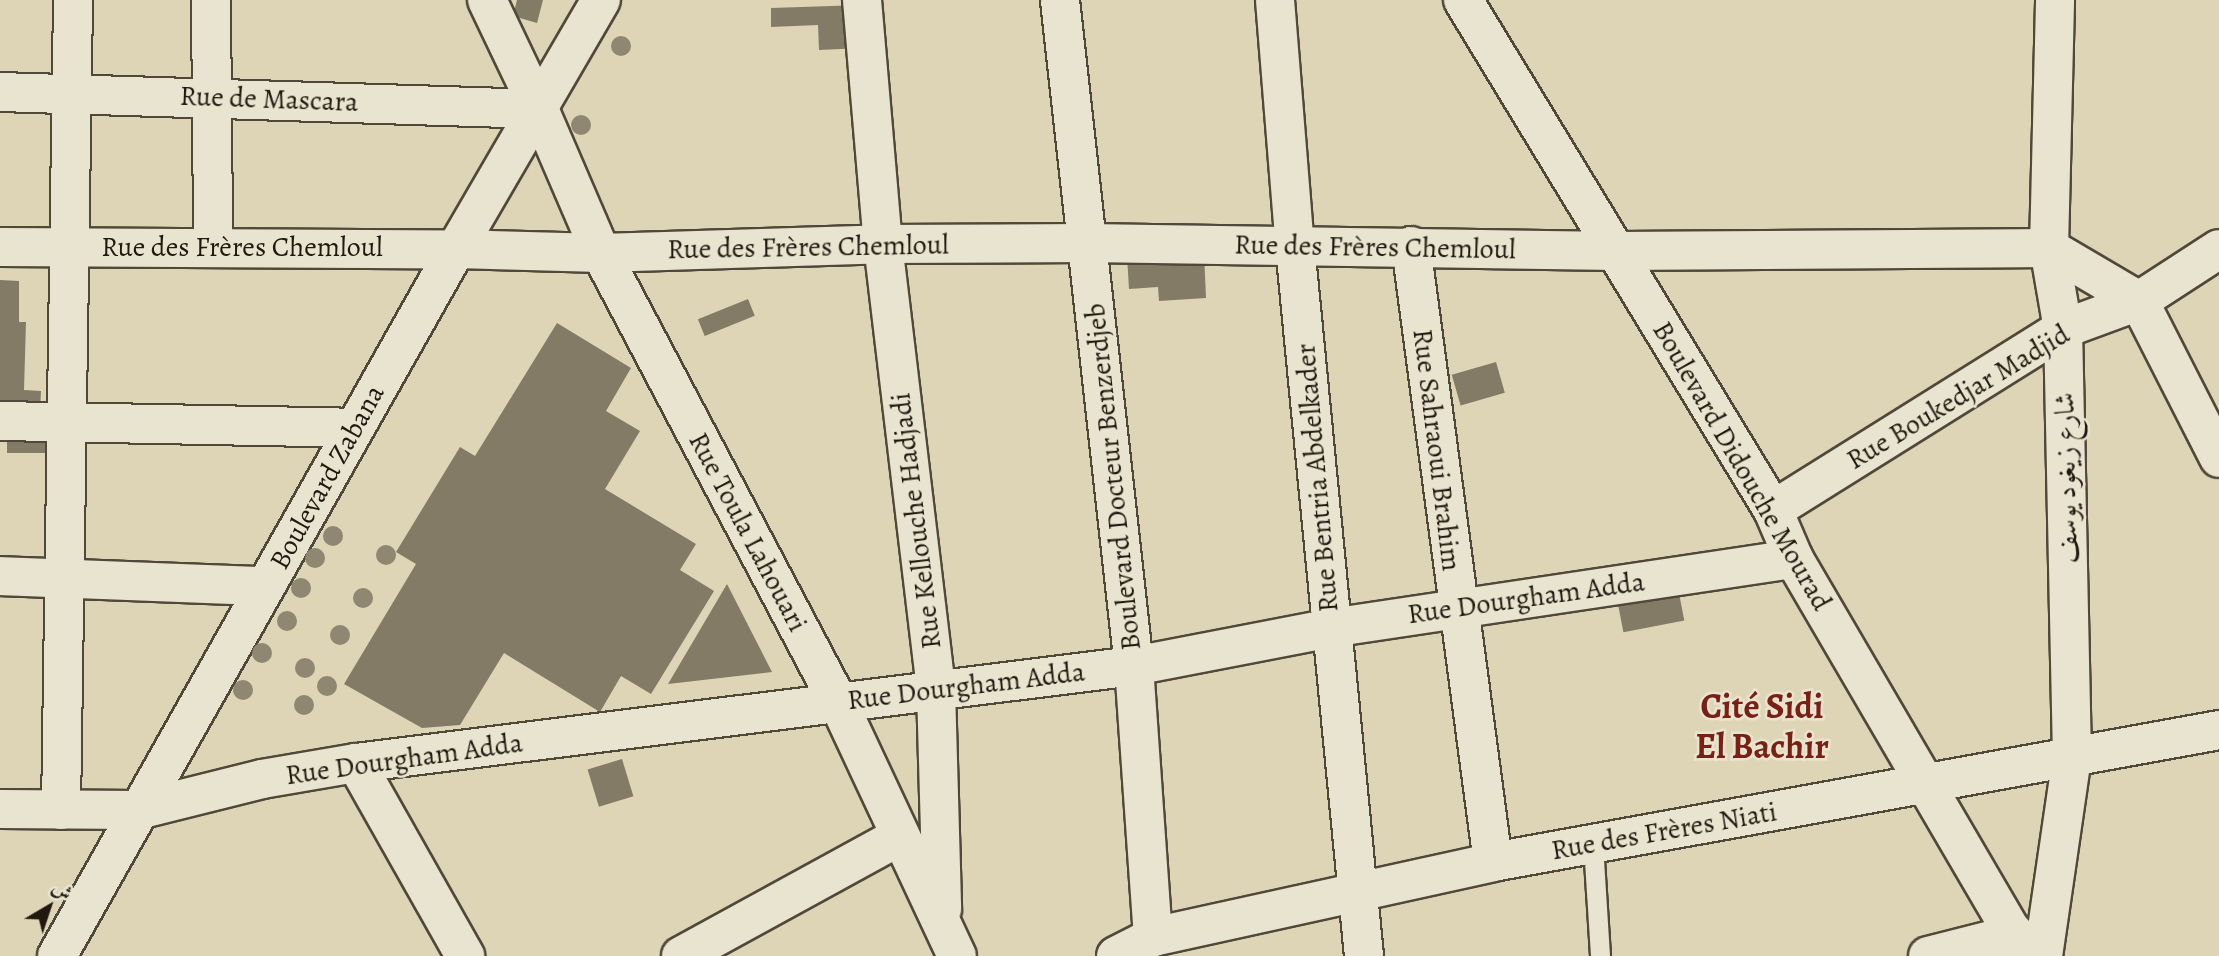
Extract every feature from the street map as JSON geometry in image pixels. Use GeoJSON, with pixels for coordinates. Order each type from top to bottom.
{"type":"FeatureCollection","features":[{"type":"Feature","properties":{"kind":"street"},"geometry":{"type":"LineString","coordinates":[[61,810],[65,422],[74,93],[73,0]]}},
{"type":"Feature","properties":{"kind":"street"},"geometry":{"type":"LineString","coordinates":[[211,0],[213,247]]}},
{"type":"Feature","properties":{"kind":"street","name":"Rue Toula Lahouari"},"geometry":{"type":"LineString","coordinates":[[487,0],[539,109],[601,253],[838,702],[950,941]]}},
{"type":"Feature","properties":{"kind":"street","name":"Boulevard Zabana"},"geometry":{"type":"LineString","coordinates":[[57,956],[354,428],[601,0]]}},
{"type":"Feature","properties":{"kind":"street","name":"Rue Kellouche Hadjadi"},"geometry":{"type":"LineString","coordinates":[[862,0],[883,244],[936,689],[950,941]]}},
{"type":"Feature","properties":{"kind":"street","name":"Boulevard Docteur Benzerdjeb"},"geometry":{"type":"LineString","coordinates":[[1060,0],[1134,666],[1154,947]]}},
{"type":"Feature","properties":{"kind":"street","name":"Rue Bentria Abdelkader"},"geometry":{"type":"LineString","coordinates":[[1275,0],[1295,246],[1331,628],[1360,889],[1364,956]]}},
{"type":"Feature","properties":{"kind":"street","name":"Boulevard Didouche Mourad"},"geometry":{"type":"LineString","coordinates":[[1463,0],[1773,510],[1794,559],[1926,784],[2028,949]]}},
{"type":"Feature","properties":{"kind":"street","name":"شارع زيغود يوسف"},"geometry":{"type":"LineString","coordinates":[[2028,949],[2072,757],[2063,329],[2049,248],[2055,0]]}},
{"type":"Feature","properties":{"kind":"street","name":"Rue de Mascara"},"geometry":{"type":"LineString","coordinates":[[0,92],[539,109]]}},
{"type":"Feature","properties":{"kind":"street","name":"Rue des Frères Chemloul"},"geometry":{"type":"LineString","coordinates":[[0,247],[456,249],[601,253],[883,244],[1087,243],[1617,251],[2049,248]]}},
{"type":"Feature","properties":{"kind":"street","name":"Rue Sahraoui Brahim"},"geometry":{"type":"LineString","coordinates":[[1411,246],[1457,608],[1493,862]]}},
{"type":"Feature","properties":{"kind":"street"},"geometry":{"type":"LineString","coordinates":[[2049,248],[2139,301],[2219,458]]}},
{"type":"Feature","properties":{"kind":"street","name":"Rue Boukedjar Madjid"},"geometry":{"type":"LineString","coordinates":[[1773,510],[2063,329],[2139,301],[2219,249]]}},
{"type":"Feature","properties":{"kind":"street"},"geometry":{"type":"LineString","coordinates":[[0,421],[354,428]]}},
{"type":"Feature","properties":{"kind":"street","name":"Rue Dourgham Adda"},"geometry":{"type":"LineString","coordinates":[[0,809],[138,810],[261,779],[356,763],[1134,666],[1331,628],[1794,559]]}},
{"type":"Feature","properties":{"kind":"street"},"geometry":{"type":"LineString","coordinates":[[0,576],[63,576],[265,586]]}},
{"type":"Feature","properties":{"kind":"street","name":"Rue des Frères Niati"},"geometry":{"type":"LineString","coordinates":[[1116,956],[1360,889],[1493,862],[2219,730]]}},
{"type":"Feature","properties":{"kind":"street"},"geometry":{"type":"LineString","coordinates":[[356,763],[465,956]]}},
{"type":"Feature","properties":{"kind":"street"},"geometry":{"type":"LineString","coordinates":[[681,956],[900,836]]}},
{"type":"Feature","properties":{"kind":"street"},"geometry":{"type":"LineString","coordinates":[[1928,956],[2028,949]]}},
{"type":"Feature","properties":{"kind":"lane"},"geometry":{"type":"LineString","coordinates":[[1593,844],[1600,956]]}},
{"type":"Feature","properties":{"kind":"building"},"geometry":{"type":"Polygon","coordinates":[[[517,0],[543,0],[537,23],[513,16],[517,0]]]}},
{"type":"Feature","properties":{"kind":"building"},"geometry":{"type":"Polygon","coordinates":[[[862,5],[863,48],[819,50],[818,25],[771,27],[771,8],[862,5]]]}},
{"type":"Feature","properties":{"kind":"building"},"geometry":{"type":"Polygon","coordinates":[[[1204,252],[1206,298],[1159,301],[1158,287],[1129,289],[1127,256],[1204,252]]]}},
{"type":"Feature","properties":{"kind":"building"},"geometry":{"type":"Polygon","coordinates":[[[0,280],[19,281],[19,322],[26,322],[24,390],[41,391],[40,412],[0,411],[0,280]]]}},
{"type":"Feature","properties":{"kind":"building"},"geometry":{"type":"Polygon","coordinates":[[[748,299],[755,316],[705,336],[698,319],[748,299]]]}},
{"type":"Feature","properties":{"kind":"building"},"geometry":{"type":"Polygon","coordinates":[[[557,323],[631,368],[606,411],[640,431],[605,489],[696,544],[680,570],[714,591],[651,694],[621,676],[600,712],[504,653],[460,725],[422,728],[344,684],[416,564],[396,552],[460,447],[475,456],[557,323]]]}},
{"type":"Feature","properties":{"kind":"building"},"geometry":{"type":"Polygon","coordinates":[[[1496,362],[1505,393],[1461,405],[1452,375],[1496,362]]]}},
{"type":"Feature","properties":{"kind":"building"},"geometry":{"type":"Polygon","coordinates":[[[7,424],[52,424],[52,453],[7,453],[7,424]]]}},
{"type":"Feature","properties":{"kind":"building"},"geometry":{"type":"Polygon","coordinates":[[[727,584],[772,672],[668,684],[727,584]]]}},
{"type":"Feature","properties":{"kind":"building"},"geometry":{"type":"Polygon","coordinates":[[[1678,588],[1684,620],[1623,632],[1617,600],[1678,588]]]}},
{"type":"Feature","properties":{"kind":"building"},"geometry":{"type":"Polygon","coordinates":[[[622,759],[633,796],[599,807],[588,770],[622,759]]]}},
{"type":"Feature","properties":{"kind":"district","name":"Cité Sidi El Bachir"},"geometry":{"type":"Point","coordinates":[1762,726]}}]}
